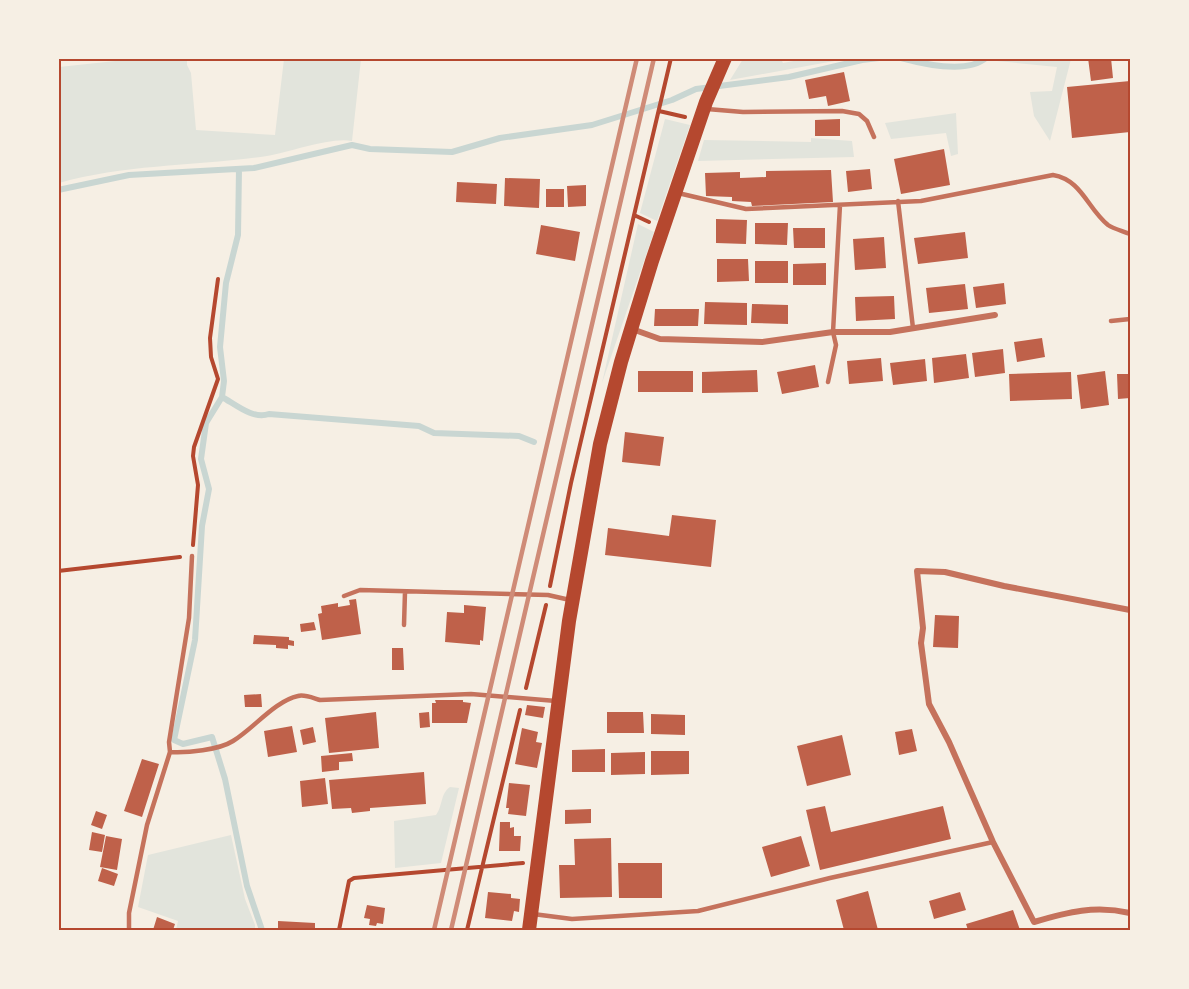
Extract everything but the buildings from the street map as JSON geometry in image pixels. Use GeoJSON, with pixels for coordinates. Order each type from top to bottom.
{"type":"FeatureCollection","features":[{"type":"Feature","properties":{"kind":"main road"},"geometry":{"type":"LineString","coordinates":[[529,930],[572,601],[600,444],[631,329],[703,110],[725,58]]}},
{"type":"Feature","properties":{"kind":"street"},"geometry":{"type":"LineString","coordinates":[[631,329],[660,339],[762,342],[833,332],[890,332],[995,315]]}},
{"type":"Feature","properties":{"kind":"street"},"geometry":{"type":"LineString","coordinates":[[1131,610],[1004,586],[945,572],[917,571],[923,628],[921,643],[929,704],[949,742],[993,842],[1034,922],[1073,911],[1111,909],[1131,913]]}},
{"type":"Feature","properties":{"kind":"lane"},"geometry":{"type":"LineString","coordinates":[[703,110],[842,111],[859,114],[867,121],[874,137]]}},
{"type":"Feature","properties":{"kind":"lane"},"geometry":{"type":"LineString","coordinates":[[676,192],[746,209],[840,205],[921,201],[1053,175],[1064,177],[1080,189],[1101,218],[1111,227],[1131,234]]}},
{"type":"Feature","properties":{"kind":"lane"},"geometry":{"type":"LineString","coordinates":[[898,201],[913,328]]}},
{"type":"Feature","properties":{"kind":"lane"},"geometry":{"type":"LineString","coordinates":[[828,382],[836,345],[833,332],[840,205]]}},
{"type":"Feature","properties":{"kind":"lane"},"geometry":{"type":"LineString","coordinates":[[1111,321],[1131,319]]}},
{"type":"Feature","properties":{"kind":"lane"},"geometry":{"type":"LineString","coordinates":[[129,930],[129,913],[147,825],[170,752],[169,742],[189,618],[192,556]]}},
{"type":"Feature","properties":{"kind":"lane"},"geometry":{"type":"LineString","coordinates":[[344,596],[360,590],[548,596],[572,601]]}},
{"type":"Feature","properties":{"kind":"lane"},"geometry":{"type":"LineString","coordinates":[[404,625],[405,592]]}},
{"type":"Feature","properties":{"kind":"lane"},"geometry":{"type":"LineString","coordinates":[[170,752],[186,753],[231,742],[256,726],[281,703],[300,695],[320,700],[471,694],[559,702]]}},
{"type":"Feature","properties":{"kind":"lane"},"geometry":{"type":"LineString","coordinates":[[532,914],[572,920],[698,911],[830,878],[993,842]]}},
{"type":"Feature","properties":{"kind":"path"},"geometry":{"type":"LineString","coordinates":[[467,930],[548,596],[571,483],[671,58]]}},
{"type":"Feature","properties":{"kind":"path"},"geometry":{"type":"LineString","coordinates":[[659,111],[703,110]]}},
{"type":"Feature","properties":{"kind":"path"},"geometry":{"type":"LineString","coordinates":[[58,571],[192,556],[198,485],[193,456],[194,447],[218,379],[211,357],[210,338],[218,279]]}},
{"type":"Feature","properties":{"kind":"path"},"geometry":{"type":"LineString","coordinates":[[339,930],[349,881],[354,878],[538,862]]}},
{"type":"Feature","properties":{"kind":"shaded area"},"geometry":{"type":"Polygon","coordinates":[[[1000,58],[1071,59],[1050,141],[1034,116],[1030,92],[1052,91],[1057,67],[997,61],[1000,58]]]}},
{"type":"Feature","properties":{"kind":"shaded area"},"geometry":{"type":"Polygon","coordinates":[[[134,59],[187,59],[191,73],[196,130],[275,135],[284,59],[361,59],[352,141],[333,141],[267,156],[110,172],[59,183],[59,67],[134,59]]]}},
{"type":"Feature","properties":{"kind":"shaded area"},"geometry":{"type":"Polygon","coordinates":[[[743,59],[781,59],[783,63],[804,59],[845,59],[730,80],[743,59]]]}},
{"type":"Feature","properties":{"kind":"shaded area"},"geometry":{"type":"Polygon","coordinates":[[[956,113],[958,154],[951,156],[946,133],[891,139],[885,123],[956,113]]]}},
{"type":"Feature","properties":{"kind":"shaded area"},"geometry":{"type":"Polygon","coordinates":[[[665,119],[690,125],[657,221],[640,213],[665,119]]]}},
{"type":"Feature","properties":{"kind":"shaded area"},"geometry":{"type":"Polygon","coordinates":[[[811,138],[852,141],[854,157],[698,161],[704,140],[811,142],[811,138]]]}},
{"type":"Feature","properties":{"kind":"shaded area"},"geometry":{"type":"Polygon","coordinates":[[[638,224],[654,232],[602,383],[638,224]]]}},
{"type":"Feature","properties":{"kind":"shaded area"},"geometry":{"type":"Polygon","coordinates":[[[450,787],[459,788],[441,863],[395,868],[394,821],[436,815],[450,787]]]}},
{"type":"Feature","properties":{"kind":"shaded area"},"geometry":{"type":"Polygon","coordinates":[[[231,835],[245,899],[255,930],[176,930],[178,921],[138,907],[148,855],[231,835]]]}},
{"type":"Feature","properties":{"kind":"waterway"},"geometry":{"type":"LineString","coordinates":[[58,190],[129,175],[254,168],[352,145],[370,149],[452,152],[500,138],[592,125],[672,100],[696,89],[789,77],[879,58]]}},
{"type":"Feature","properties":{"kind":"waterway"},"geometry":{"type":"LineString","coordinates":[[901,58],[933,65],[957,67],[978,63],[986,58]]}},
{"type":"Feature","properties":{"kind":"waterway"},"geometry":{"type":"LineString","coordinates":[[239,169],[238,235],[226,283],[220,347],[224,381],[222,397],[206,423],[201,459],[209,489],[202,526],[195,640],[174,740],[183,744],[212,737],[225,779],[247,886],[262,930]]}},
{"type":"Feature","properties":{"kind":"waterway"},"geometry":{"type":"LineString","coordinates":[[222,397],[257,415],[269,414],[419,426],[434,433],[519,436],[534,442]]}},
{"type":"Feature","properties":{"kind":"railway"},"geometry":{"type":"LineString","coordinates":[[434,930],[637,58]]}},
{"type":"Feature","properties":{"kind":"railway"},"geometry":{"type":"LineString","coordinates":[[451,930],[654,58]]}}]}
